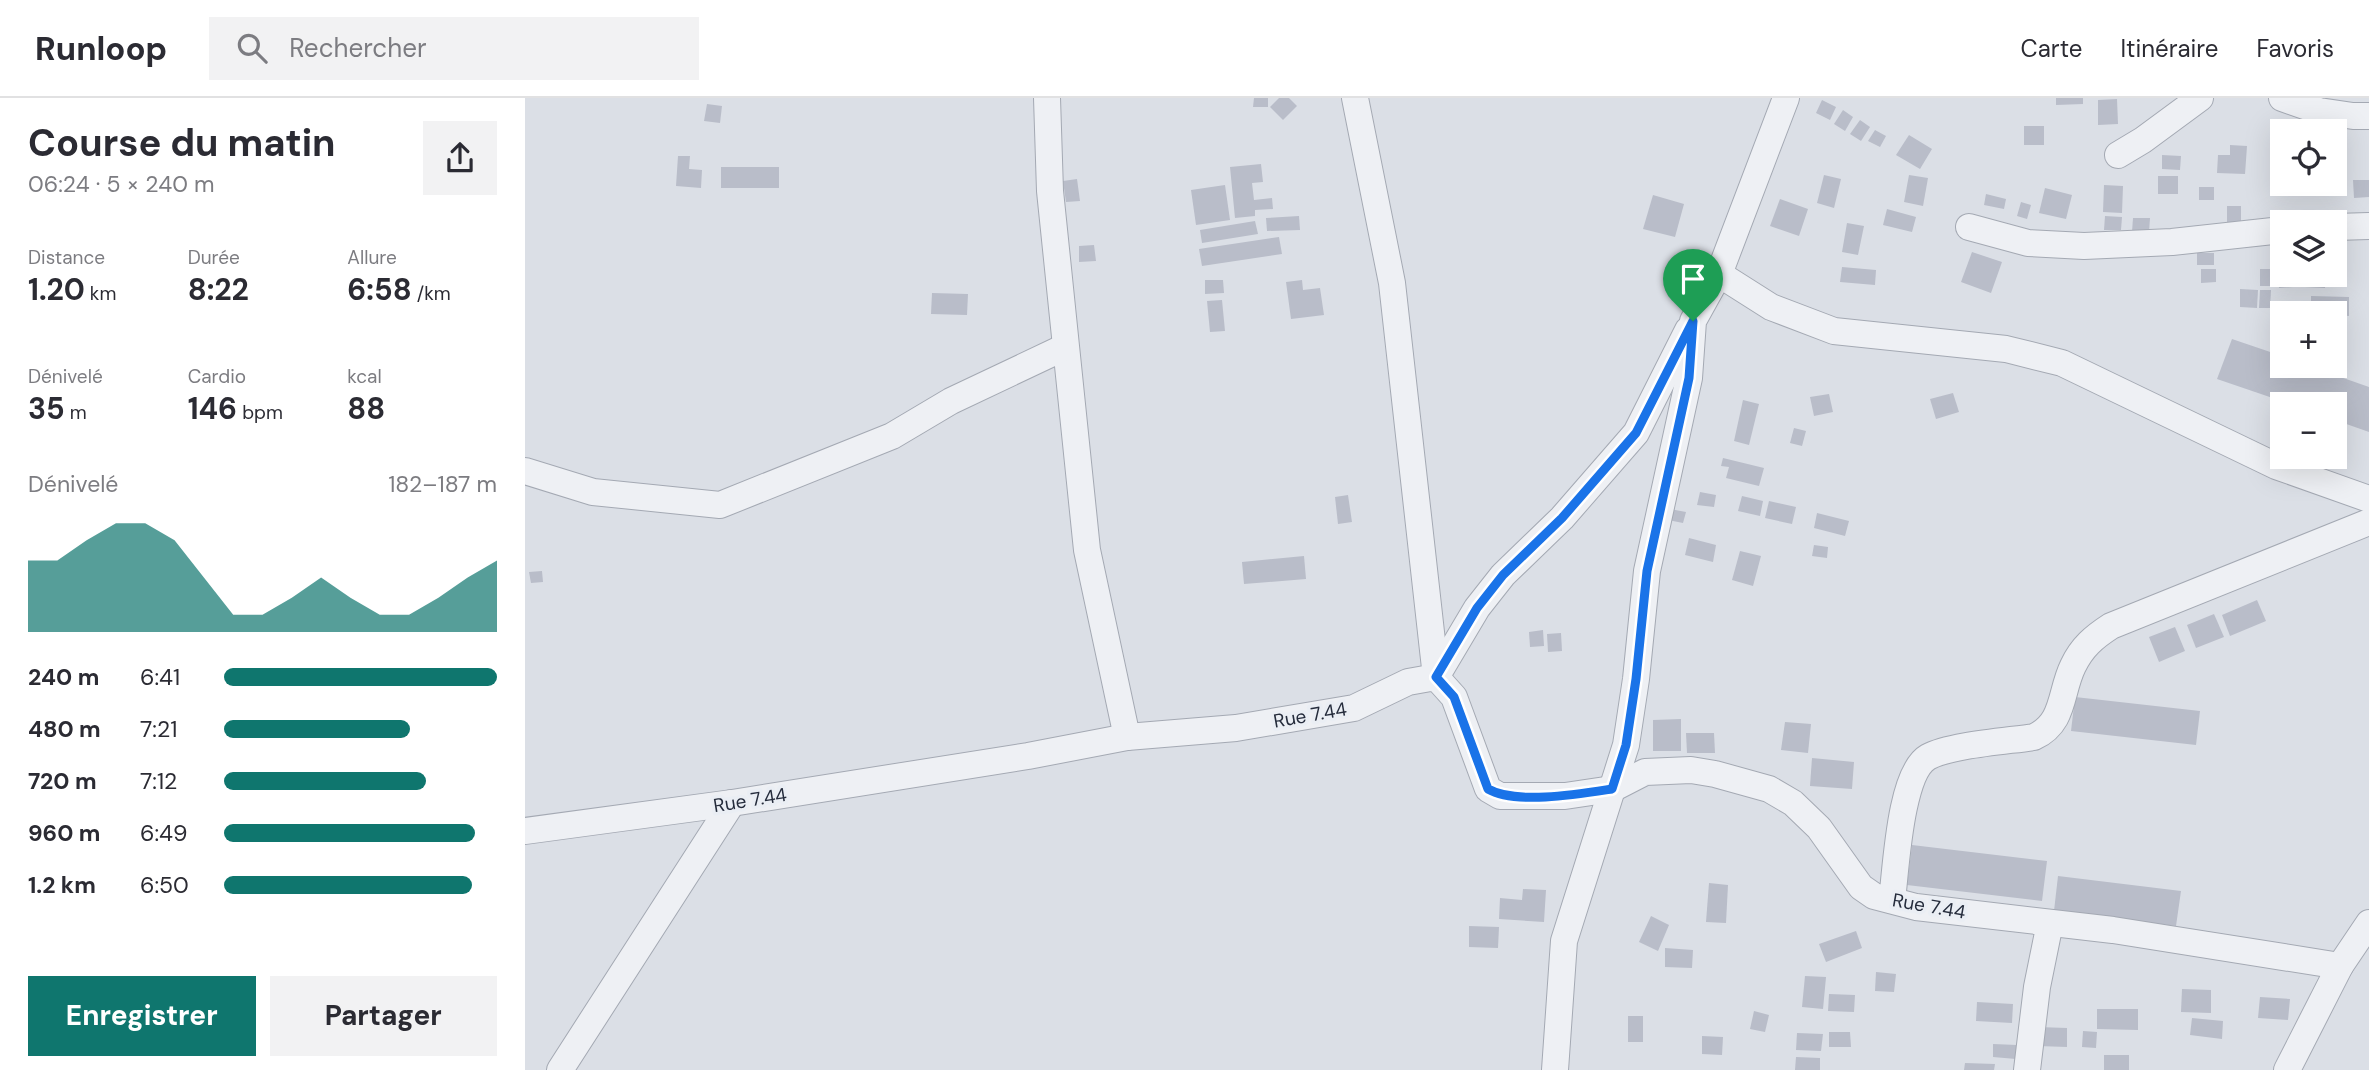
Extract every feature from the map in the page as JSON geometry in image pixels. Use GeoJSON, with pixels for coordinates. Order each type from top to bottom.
{"type":"FeatureCollection","features":[{"type":"Feature","properties":{"kind":"street"},"geometry":{"type":"LineString","coordinates":[[1047,98],[1050,191],[1087,550],[1127,737]]}},
{"type":"Feature","properties":{"kind":"street"},"geometry":{"type":"LineString","coordinates":[[1355,98],[1392,284],[1436,677]]}},
{"type":"Feature","properties":{"kind":"street"},"geometry":{"type":"LineString","coordinates":[[1436,677],[1477,608],[1503,575],[1562,518],[1636,433],[1719,274],[1786,98]]}},
{"type":"Feature","properties":{"kind":"street"},"geometry":{"type":"LineString","coordinates":[[2118,155],[2200,98]]}},
{"type":"Feature","properties":{"kind":"street"},"geometry":{"type":"LineString","coordinates":[[2282,98],[2319,111],[2369,116]]}},
{"type":"Feature","properties":{"kind":"street"},"geometry":{"type":"LineString","coordinates":[[2347,227],[2369,226]]}},
{"type":"Feature","properties":{"kind":"street"},"geometry":{"type":"LineString","coordinates":[[1969,227],[2028,243],[2084,246],[2172,242],[2270,231]]}},
{"type":"Feature","properties":{"kind":"street"},"geometry":{"type":"LineString","coordinates":[[1719,274],[1771,307],[1834,331],[2006,349],[2062,363],[2276,466],[2369,499]]}},
{"type":"Feature","properties":{"kind":"street"},"geometry":{"type":"LineString","coordinates":[[1555,1070],[1564,941],[1626,745],[1647,571],[1689,378],[1693,321]]}},
{"type":"Feature","properties":{"kind":"street"},"geometry":{"type":"LineString","coordinates":[[525,471],[593,492],[720,505],[892,436],[951,401],[1065,347]]}},
{"type":"Feature","properties":{"kind":"street"},"geometry":{"type":"LineString","coordinates":[[1892,900],[1905,798],[1917,766],[1926,758],[1941,751],[2034,737],[2044,733],[2052,725],[2071,668],[2079,655],[2091,639],[2111,626],[2369,522]]}},
{"type":"Feature","properties":{"kind":"street","name":"Rue 7.44"},"geometry":{"type":"LineString","coordinates":[[525,831],[732,803],[1028,756],[1127,737],[1237,728],[1354,708],[1408,682],[1436,677],[1454,697],[1488,789],[1500,796],[1565,796],[1612,789],[1645,772],[1691,770],[1769,789],[1793,803],[1819,828],[1861,887],[1874,896],[1916,906],[2352,962]]}},
{"type":"Feature","properties":{"kind":"street"},"geometry":{"type":"LineString","coordinates":[[559,1070],[732,803]]}},
{"type":"Feature","properties":{"kind":"street"},"geometry":{"type":"LineString","coordinates":[[2027,1070],[2035,1001],[2050,923]]}},
{"type":"Feature","properties":{"kind":"street"},"geometry":{"type":"LineString","coordinates":[[2287,1070],[2352,962],[2369,923]]}},
{"type":"Feature","properties":{"kind":"building"},"geometry":{"type":"Polygon","coordinates":[[[1254,98],[1268,98],[1268,107],[1253,107],[1254,98]]]}},
{"type":"Feature","properties":{"kind":"building"},"geometry":{"type":"Polygon","coordinates":[[[1279,98],[1289,98],[1297,106],[1283,120],[1270,107],[1279,98]]]}},
{"type":"Feature","properties":{"kind":"building"},"geometry":{"type":"Polygon","coordinates":[[[2056,98],[2083,98],[2083,104],[2056,105],[2056,98]]]}},
{"type":"Feature","properties":{"kind":"building"},"geometry":{"type":"Polygon","coordinates":[[[2117,99],[2118,124],[2098,125],[2098,100],[2117,99]]]}},
{"type":"Feature","properties":{"kind":"building"},"geometry":{"type":"Polygon","coordinates":[[[1822,100],[1836,107],[1830,120],[1816,113],[1822,100]]]}},
{"type":"Feature","properties":{"kind":"building"},"geometry":{"type":"Polygon","coordinates":[[[707,104],[722,106],[720,123],[704,121],[707,104]]]}},
{"type":"Feature","properties":{"kind":"building"},"geometry":{"type":"Polygon","coordinates":[[[1843,110],[1853,117],[1845,131],[1834,124],[1843,110]]]}},
{"type":"Feature","properties":{"kind":"building"},"geometry":{"type":"Polygon","coordinates":[[[1860,120],[1870,127],[1861,141],[1850,134],[1860,120]]]}},
{"type":"Feature","properties":{"kind":"building"},"geometry":{"type":"Polygon","coordinates":[[[2024,126],[2044,126],[2044,145],[2024,145],[2024,126]]]}},
{"type":"Feature","properties":{"kind":"building"},"geometry":{"type":"Polygon","coordinates":[[[1875,130],[1886,136],[1880,147],[1868,141],[1875,130]]]}},
{"type":"Feature","properties":{"kind":"building"},"geometry":{"type":"Polygon","coordinates":[[[1909,135],[1932,149],[1920,169],[1896,155],[1909,135]]]}},
{"type":"Feature","properties":{"kind":"building"},"geometry":{"type":"Polygon","coordinates":[[[2230,145],[2247,146],[2245,174],[2217,173],[2218,155],[2230,155],[2230,145]]]}},
{"type":"Feature","properties":{"kind":"building"},"geometry":{"type":"Polygon","coordinates":[[[2162,155],[2181,156],[2180,170],[2162,169],[2162,155]]]}},
{"type":"Feature","properties":{"kind":"building"},"geometry":{"type":"Polygon","coordinates":[[[678,156],[690,156],[689,169],[702,170],[701,188],[676,186],[678,156]]]}},
{"type":"Feature","properties":{"kind":"building"},"geometry":{"type":"Polygon","coordinates":[[[1261,164],[1263,182],[1252,183],[1254,200],[1272,198],[1273,209],[1255,210],[1255,216],[1235,218],[1230,167],[1261,164]]]}},
{"type":"Feature","properties":{"kind":"building"},"geometry":{"type":"Polygon","coordinates":[[[721,167],[779,167],[779,188],[721,188],[721,167]]]}},
{"type":"Feature","properties":{"kind":"building"},"geometry":{"type":"Polygon","coordinates":[[[1824,175],[1841,179],[1834,208],[1817,203],[1824,175]]]}},
{"type":"Feature","properties":{"kind":"building"},"geometry":{"type":"Polygon","coordinates":[[[1909,175],[1928,178],[1923,206],[1904,202],[1909,175]]]}},
{"type":"Feature","properties":{"kind":"building"},"geometry":{"type":"Polygon","coordinates":[[[2158,176],[2178,176],[2178,194],[2158,194],[2158,176]]]}},
{"type":"Feature","properties":{"kind":"building"},"geometry":{"type":"Polygon","coordinates":[[[1077,179],[1080,201],[1066,202],[1063,181],[1077,179]]]}},
{"type":"Feature","properties":{"kind":"building"},"geometry":{"type":"Polygon","coordinates":[[[2353,180],[2369,180],[2369,197],[2354,198],[2353,180]]]}},
{"type":"Feature","properties":{"kind":"building"},"geometry":{"type":"Polygon","coordinates":[[[1225,185],[1230,220],[1196,225],[1191,190],[1225,185]]]}},
{"type":"Feature","properties":{"kind":"building"},"geometry":{"type":"Polygon","coordinates":[[[2104,185],[2123,186],[2122,213],[2103,212],[2104,185]]]}},
{"type":"Feature","properties":{"kind":"building"},"geometry":{"type":"Polygon","coordinates":[[[2199,187],[2214,187],[2214,200],[2199,200],[2199,187]]]}},
{"type":"Feature","properties":{"kind":"building"},"geometry":{"type":"Polygon","coordinates":[[[2045,188],[2072,195],[2066,219],[2039,213],[2045,188]]]}},
{"type":"Feature","properties":{"kind":"building"},"geometry":{"type":"Polygon","coordinates":[[[1986,194],[2006,199],[2004,209],[1984,205],[1986,194]]]}},
{"type":"Feature","properties":{"kind":"building"},"geometry":{"type":"Polygon","coordinates":[[[1653,195],[1684,204],[1675,237],[1643,229],[1653,195]]]}},
{"type":"Feature","properties":{"kind":"building"},"geometry":{"type":"Polygon","coordinates":[[[1780,199],[1808,209],[1799,236],[1770,226],[1780,199]]]}},
{"type":"Feature","properties":{"kind":"building"},"geometry":{"type":"Polygon","coordinates":[[[2021,202],[2031,205],[2027,219],[2017,216],[2021,202]]]}},
{"type":"Feature","properties":{"kind":"building"},"geometry":{"type":"Polygon","coordinates":[[[2227,206],[2241,206],[2241,227],[2227,227],[2227,206]]]}},
{"type":"Feature","properties":{"kind":"building"},"geometry":{"type":"Polygon","coordinates":[[[1887,209],[1916,217],[1912,232],[1883,225],[1887,209]]]}},
{"type":"Feature","properties":{"kind":"building"},"geometry":{"type":"Polygon","coordinates":[[[1299,216],[1300,230],[1267,231],[1266,218],[1299,216]]]}},
{"type":"Feature","properties":{"kind":"building"},"geometry":{"type":"Polygon","coordinates":[[[2105,216],[2122,217],[2121,230],[2104,230],[2105,216]]]}},
{"type":"Feature","properties":{"kind":"building"},"geometry":{"type":"Polygon","coordinates":[[[2133,218],[2150,218],[2149,232],[2132,232],[2133,218]]]}},
{"type":"Feature","properties":{"kind":"building"},"geometry":{"type":"Polygon","coordinates":[[[1255,221],[1258,234],[1202,243],[1200,230],[1255,221]]]}},
{"type":"Feature","properties":{"kind":"building"},"geometry":{"type":"Polygon","coordinates":[[[1847,223],[1864,226],[1858,255],[1842,252],[1847,223]]]}},
{"type":"Feature","properties":{"kind":"building"},"geometry":{"type":"Polygon","coordinates":[[[1279,237],[1282,254],[1202,266],[1199,249],[1279,237]]]}},
{"type":"Feature","properties":{"kind":"building"},"geometry":{"type":"Polygon","coordinates":[[[1094,245],[1096,261],[1079,262],[1079,246],[1094,245]]]}},
{"type":"Feature","properties":{"kind":"building"},"geometry":{"type":"Polygon","coordinates":[[[1972,252],[2002,262],[1991,293],[1961,282],[1972,252]]]}},
{"type":"Feature","properties":{"kind":"building"},"geometry":{"type":"Polygon","coordinates":[[[2197,253],[2214,253],[2214,265],[2197,265],[2197,253]]]}},
{"type":"Feature","properties":{"kind":"building"},"geometry":{"type":"Polygon","coordinates":[[[1842,267],[1876,270],[1875,285],[1840,282],[1842,267]]]}},
{"type":"Feature","properties":{"kind":"building"},"geometry":{"type":"Polygon","coordinates":[[[2201,269],[2216,269],[2216,282],[2201,283],[2201,269]]]}},
{"type":"Feature","properties":{"kind":"building"},"geometry":{"type":"Polygon","coordinates":[[[2260,269],[2270,269],[2270,286],[2260,286],[2260,269]]]}},
{"type":"Feature","properties":{"kind":"building"},"geometry":{"type":"Polygon","coordinates":[[[1205,280],[1223,280],[1224,293],[1205,294],[1205,280]]]}},
{"type":"Feature","properties":{"kind":"building"},"geometry":{"type":"Polygon","coordinates":[[[1302,280],[1303,290],[1320,288],[1324,315],[1291,319],[1286,282],[1302,280]]]}},
{"type":"Feature","properties":{"kind":"building"},"geometry":{"type":"Polygon","coordinates":[[[2240,289],[2258,290],[2257,308],[2240,307],[2240,289]]]}},
{"type":"Feature","properties":{"kind":"building"},"geometry":{"type":"Polygon","coordinates":[[[2260,290],[2271,290],[2270,308],[2259,308],[2260,290]]]}},
{"type":"Feature","properties":{"kind":"building"},"geometry":{"type":"Polygon","coordinates":[[[932,293],[968,294],[967,315],[931,314],[932,293]]]}},
{"type":"Feature","properties":{"kind":"building"},"geometry":{"type":"Polygon","coordinates":[[[2311,296],[2349,297],[2349,316],[2347,301],[2311,301],[2311,296]]]}},
{"type":"Feature","properties":{"kind":"building"},"geometry":{"type":"Polygon","coordinates":[[[1222,300],[1225,331],[1210,332],[1207,301],[1222,300]]]}},
{"type":"Feature","properties":{"kind":"building"},"geometry":{"type":"Polygon","coordinates":[[[2232,339],[2270,352],[2270,378],[2343,378],[2369,387],[2369,432],[2347,424],[2347,392],[2270,392],[2270,397],[2217,379],[2232,339]]]}},
{"type":"Feature","properties":{"kind":"building"},"geometry":{"type":"Polygon","coordinates":[[[1953,393],[1959,412],[1936,419],[1930,399],[1953,393]]]}},
{"type":"Feature","properties":{"kind":"building"},"geometry":{"type":"Polygon","coordinates":[[[1829,394],[1833,412],[1814,416],[1810,397],[1829,394]]]}},
{"type":"Feature","properties":{"kind":"building"},"geometry":{"type":"Polygon","coordinates":[[[1743,400],[1759,404],[1749,445],[1734,441],[1743,400]]]}},
{"type":"Feature","properties":{"kind":"building"},"geometry":{"type":"Polygon","coordinates":[[[1794,428],[1806,431],[1802,446],[1790,443],[1794,428]]]}},
{"type":"Feature","properties":{"kind":"building"},"geometry":{"type":"Polygon","coordinates":[[[1723,458],[1764,468],[1759,486],[1726,478],[1729,467],[1721,466],[1723,458]]]}},
{"type":"Feature","properties":{"kind":"building"},"geometry":{"type":"Polygon","coordinates":[[[1700,492],[1716,495],[1714,507],[1697,505],[1700,492]]]}},
{"type":"Feature","properties":{"kind":"building"},"geometry":{"type":"Polygon","coordinates":[[[1348,495],[1352,522],[1338,524],[1335,497],[1348,495]]]}},
{"type":"Feature","properties":{"kind":"building"},"geometry":{"type":"Polygon","coordinates":[[[1742,496],[1763,501],[1760,516],[1738,511],[1742,496]]]}},
{"type":"Feature","properties":{"kind":"building"},"geometry":{"type":"Polygon","coordinates":[[[1769,501],[1796,507],[1792,524],[1765,518],[1769,501]]]}},
{"type":"Feature","properties":{"kind":"building"},"geometry":{"type":"Polygon","coordinates":[[[1670,509],[1686,512],[1683,523],[1668,520],[1670,509]]]}},
{"type":"Feature","properties":{"kind":"building"},"geometry":{"type":"Polygon","coordinates":[[[1817,513],[1849,521],[1845,536],[1814,528],[1817,513]]]}},
{"type":"Feature","properties":{"kind":"building"},"geometry":{"type":"Polygon","coordinates":[[[1689,538],[1716,545],[1713,562],[1685,555],[1689,538]]]}},
{"type":"Feature","properties":{"kind":"building"},"geometry":{"type":"Polygon","coordinates":[[[1814,545],[1828,547],[1827,558],[1812,556],[1814,545]]]}},
{"type":"Feature","properties":{"kind":"building"},"geometry":{"type":"Polygon","coordinates":[[[1740,551],[1761,556],[1753,586],[1732,580],[1740,551]]]}},
{"type":"Feature","properties":{"kind":"building"},"geometry":{"type":"Polygon","coordinates":[[[1304,556],[1306,579],[1244,584],[1242,562],[1304,556]]]}},
{"type":"Feature","properties":{"kind":"building"},"geometry":{"type":"Polygon","coordinates":[[[542,571],[543,582],[531,583],[529,572],[542,571]]]}},
{"type":"Feature","properties":{"kind":"building"},"geometry":{"type":"Polygon","coordinates":[[[2257,600],[2266,621],[2230,636],[2222,615],[2257,600]]]}},
{"type":"Feature","properties":{"kind":"building"},"geometry":{"type":"Polygon","coordinates":[[[2214,614],[2224,637],[2196,648],[2187,625],[2214,614]]]}},
{"type":"Feature","properties":{"kind":"building"},"geometry":{"type":"Polygon","coordinates":[[[2175,627],[2185,651],[2159,662],[2149,637],[2175,627]]]}},
{"type":"Feature","properties":{"kind":"building"},"geometry":{"type":"Polygon","coordinates":[[[1543,630],[1544,646],[1530,647],[1529,632],[1543,630]]]}},
{"type":"Feature","properties":{"kind":"building"},"geometry":{"type":"Polygon","coordinates":[[[1561,633],[1562,651],[1548,652],[1547,634],[1561,633]]]}},
{"type":"Feature","properties":{"kind":"building"},"geometry":{"type":"Polygon","coordinates":[[[2075,697],[2200,711],[2196,745],[2071,731],[2075,697]]]}},
{"type":"Feature","properties":{"kind":"building"},"geometry":{"type":"Polygon","coordinates":[[[1681,719],[1681,751],[1653,751],[1653,720],[1681,719]]]}},
{"type":"Feature","properties":{"kind":"building"},"geometry":{"type":"Polygon","coordinates":[[[1785,722],[1811,724],[1808,753],[1781,750],[1785,722]]]}},
{"type":"Feature","properties":{"kind":"building"},"geometry":{"type":"Polygon","coordinates":[[[1686,733],[1714,733],[1715,753],[1687,753],[1686,733]]]}},
{"type":"Feature","properties":{"kind":"building"},"geometry":{"type":"Polygon","coordinates":[[[1812,758],[1854,762],[1852,789],[1810,786],[1812,758]]]}},
{"type":"Feature","properties":{"kind":"building"},"geometry":{"type":"Polygon","coordinates":[[[1912,845],[2047,861],[2042,901],[1907,885],[1912,845]]]}},
{"type":"Feature","properties":{"kind":"building"},"geometry":{"type":"Polygon","coordinates":[[[2058,876],[2181,891],[2176,926],[2054,911],[2058,876]]]}},
{"type":"Feature","properties":{"kind":"building"},"geometry":{"type":"Polygon","coordinates":[[[1709,883],[1728,885],[1726,923],[1706,922],[1709,883]]]}},
{"type":"Feature","properties":{"kind":"building"},"geometry":{"type":"Polygon","coordinates":[[[1523,889],[1546,890],[1544,922],[1499,919],[1500,898],[1522,900],[1523,889]]]}},
{"type":"Feature","properties":{"kind":"building"},"geometry":{"type":"Polygon","coordinates":[[[1651,916],[1669,925],[1658,951],[1639,942],[1651,916]]]}},
{"type":"Feature","properties":{"kind":"building"},"geometry":{"type":"Polygon","coordinates":[[[1469,926],[1499,927],[1498,948],[1469,947],[1469,926]]]}},
{"type":"Feature","properties":{"kind":"building"},"geometry":{"type":"Polygon","coordinates":[[[1856,931],[1862,948],[1826,962],[1819,944],[1856,931]]]}},
{"type":"Feature","properties":{"kind":"building"},"geometry":{"type":"Polygon","coordinates":[[[1665,948],[1693,950],[1692,968],[1665,967],[1665,948]]]}},
{"type":"Feature","properties":{"kind":"building"},"geometry":{"type":"Polygon","coordinates":[[[1876,972],[1896,974],[1894,992],[1875,991],[1876,972]]]}},
{"type":"Feature","properties":{"kind":"building"},"geometry":{"type":"Polygon","coordinates":[[[1805,976],[1826,977],[1823,1009],[1802,1007],[1805,976]]]}},
{"type":"Feature","properties":{"kind":"building"},"geometry":{"type":"Polygon","coordinates":[[[2182,989],[2211,990],[2211,1013],[2181,1012],[2182,989]]]}},
{"type":"Feature","properties":{"kind":"building"},"geometry":{"type":"Polygon","coordinates":[[[1829,994],[1855,995],[1854,1012],[1828,1011],[1829,994]]]}},
{"type":"Feature","properties":{"kind":"building"},"geometry":{"type":"Polygon","coordinates":[[[2260,997],[2290,999],[2288,1020],[2258,1018],[2260,997]]]}},
{"type":"Feature","properties":{"kind":"building"},"geometry":{"type":"Polygon","coordinates":[[[1977,1002],[2013,1004],[2012,1023],[1976,1021],[1977,1002]]]}},
{"type":"Feature","properties":{"kind":"building"},"geometry":{"type":"Polygon","coordinates":[[[2097,1009],[2138,1009],[2138,1030],[2097,1029],[2097,1009]]]}},
{"type":"Feature","properties":{"kind":"building"},"geometry":{"type":"Polygon","coordinates":[[[1754,1011],[1769,1015],[1765,1032],[1750,1029],[1754,1011]]]}},
{"type":"Feature","properties":{"kind":"building"},"geometry":{"type":"Polygon","coordinates":[[[1628,1016],[1643,1016],[1643,1042],[1628,1042],[1628,1016]]]}},
{"type":"Feature","properties":{"kind":"building"},"geometry":{"type":"Polygon","coordinates":[[[2192,1018],[2223,1021],[2222,1039],[2190,1035],[2192,1018]]]}},
{"type":"Feature","properties":{"kind":"building"},"geometry":{"type":"Polygon","coordinates":[[[2038,1027],[2067,1028],[2067,1047],[2038,1046],[2038,1027]]]}},
{"type":"Feature","properties":{"kind":"building"},"geometry":{"type":"Polygon","coordinates":[[[2083,1031],[2097,1032],[2096,1048],[2082,1047],[2083,1031]]]}},
{"type":"Feature","properties":{"kind":"building"},"geometry":{"type":"Polygon","coordinates":[[[1829,1032],[1850,1032],[1851,1047],[1829,1047],[1829,1032]]]}},
{"type":"Feature","properties":{"kind":"building"},"geometry":{"type":"Polygon","coordinates":[[[1797,1033],[1823,1034],[1821,1051],[1796,1050],[1797,1033]]]}},
{"type":"Feature","properties":{"kind":"building"},"geometry":{"type":"Polygon","coordinates":[[[1702,1036],[1723,1037],[1722,1055],[1702,1054],[1702,1036]]]}},
{"type":"Feature","properties":{"kind":"building"},"geometry":{"type":"Polygon","coordinates":[[[1993,1044],[2017,1045],[2016,1059],[1993,1057],[1993,1044]]]}},
{"type":"Feature","properties":{"kind":"building"},"geometry":{"type":"Polygon","coordinates":[[[2104,1055],[2129,1055],[2129,1070],[2104,1070],[2104,1055]]]}},
{"type":"Feature","properties":{"kind":"building"},"geometry":{"type":"Polygon","coordinates":[[[1796,1057],[1820,1058],[1820,1070],[1795,1070],[1796,1057]]]}},
{"type":"Feature","properties":{"kind":"building"},"geometry":{"type":"Polygon","coordinates":[[[1965,1063],[1995,1064],[1994,1070],[1964,1070],[1965,1063]]]}},
{"type":"Feature","properties":{"kind":"route"},"geometry":{"type":"LineString","coordinates":[[1693,321],[1689,378],[1647,571],[1626,745],[1612,789],[1565,796],[1500,796],[1488,789],[1454,697],[1436,677],[1477,608],[1503,575],[1562,518],[1636,433],[1693,321]]}}]}
